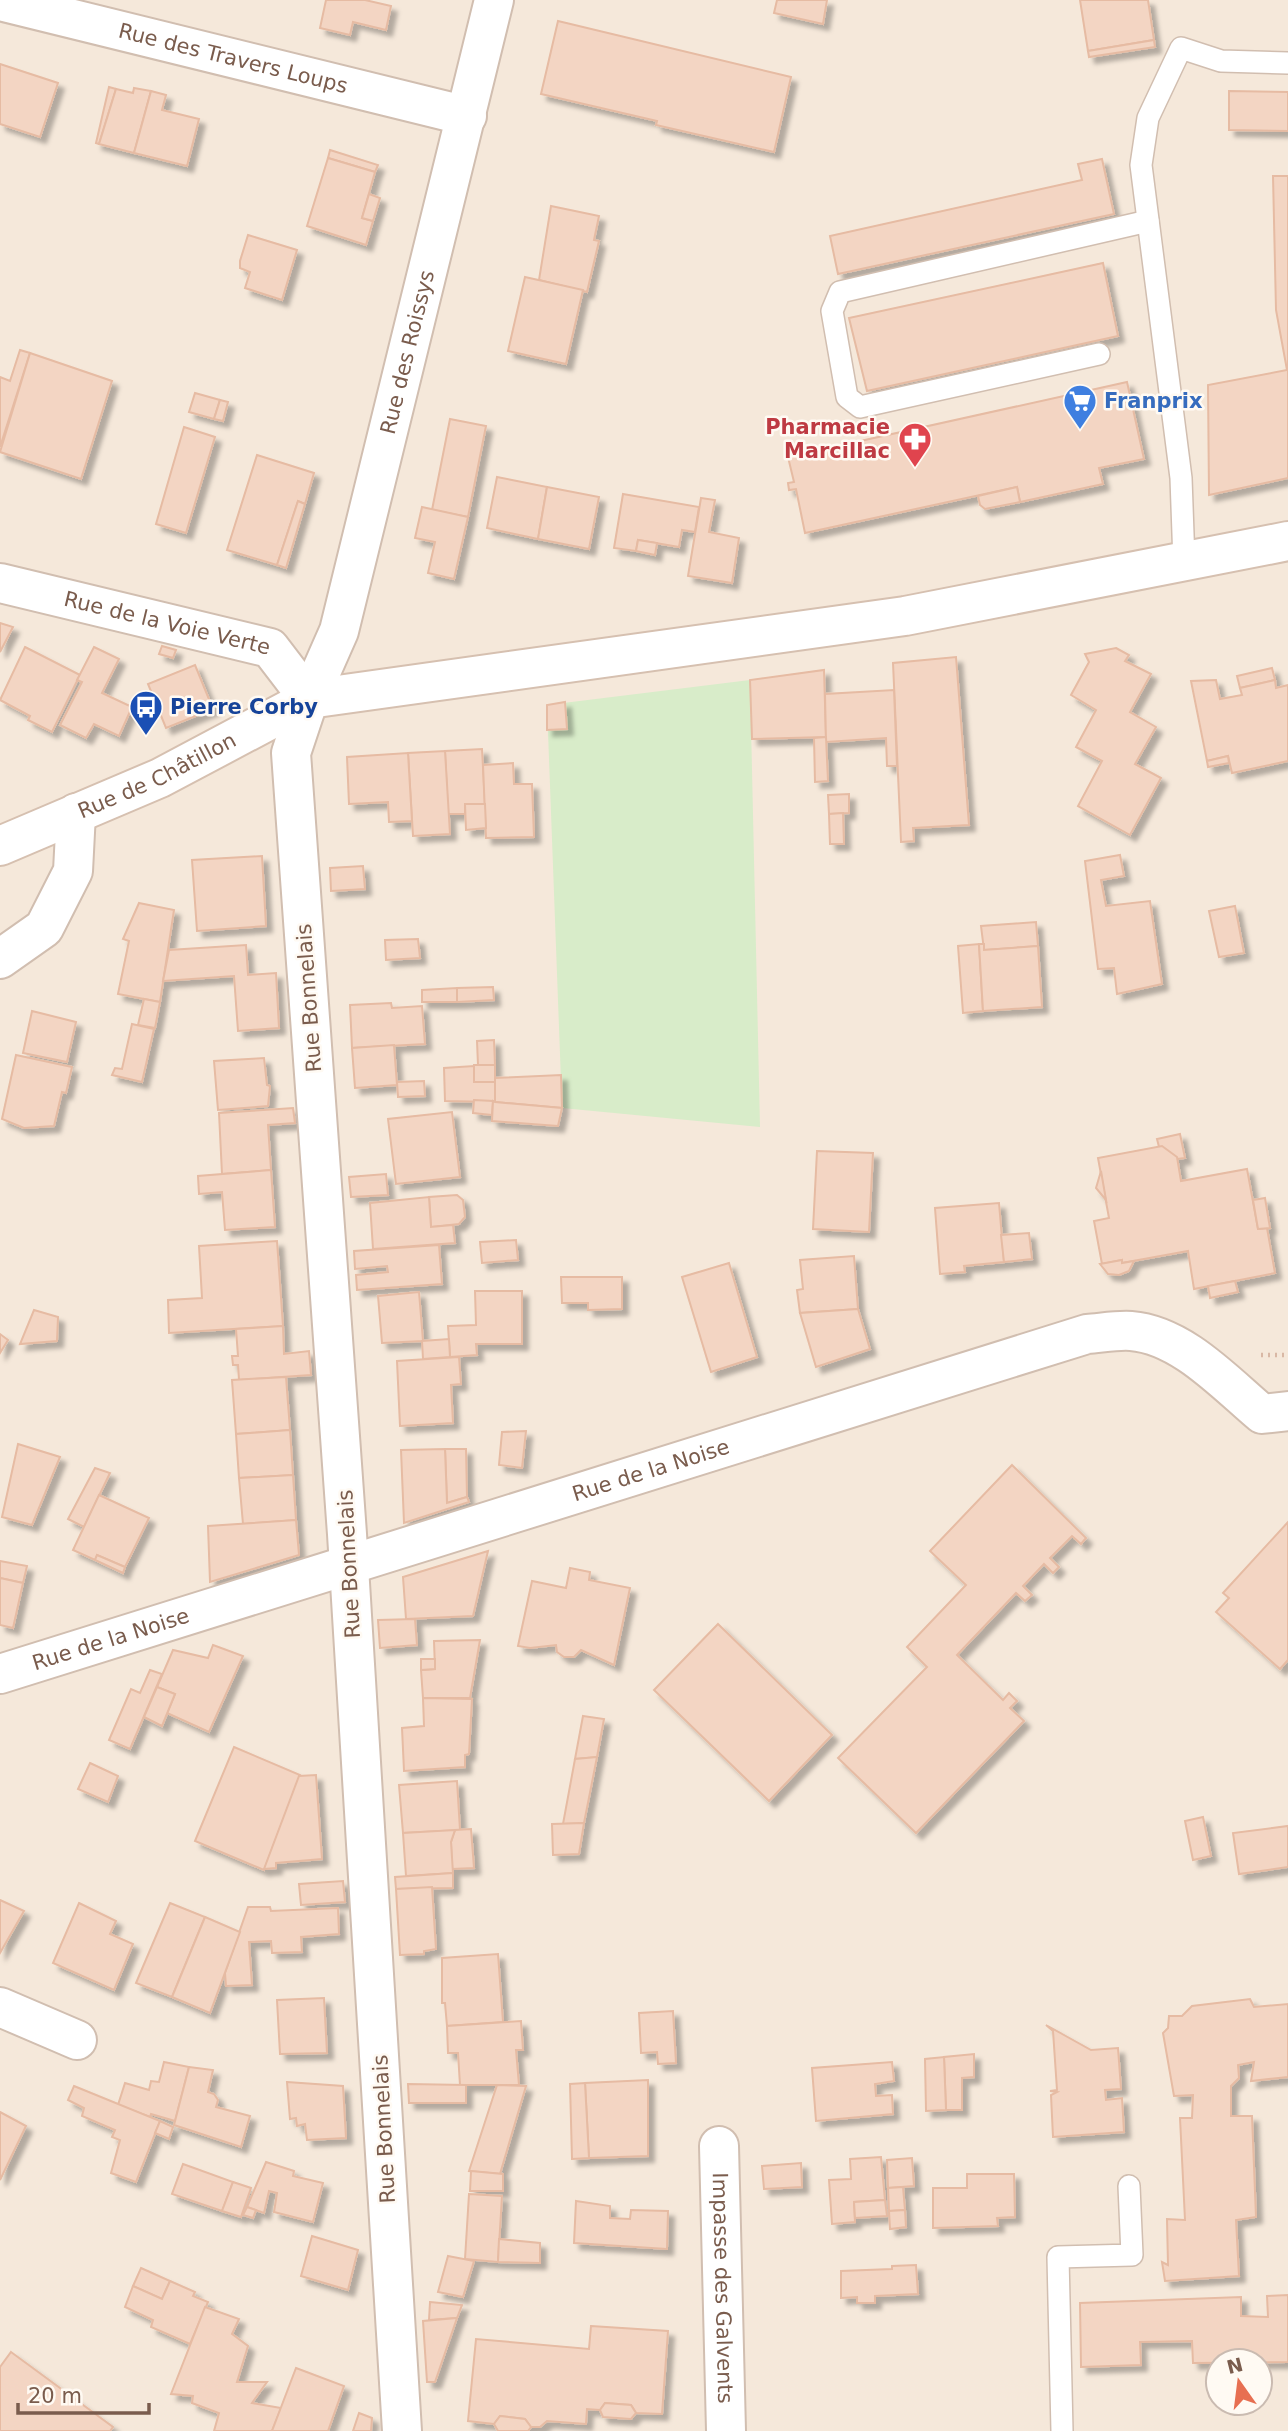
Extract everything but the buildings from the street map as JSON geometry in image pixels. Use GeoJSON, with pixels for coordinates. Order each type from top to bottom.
{"type":"FeatureCollection","features":[{"type":"Feature","properties":{"kind":"street","name":"Rue des Roissys"},"geometry":{"type":"LineString","coordinates":[[309,699],[339,631],[494,0]]}},
{"type":"Feature","properties":{"kind":"street","name":"Rue des Travers Loups"},"geometry":{"type":"LineString","coordinates":[[0,1],[467,116]]}},
{"type":"Feature","properties":{"kind":"street"},"geometry":{"type":"LineString","coordinates":[[309,699],[905,616],[1288,541]]}},
{"type":"Feature","properties":{"kind":"street","name":"Rue de la Voie Verte"},"geometry":{"type":"LineString","coordinates":[[0,583],[270,648],[309,699]]}},
{"type":"Feature","properties":{"kind":"street","name":"Rue de Châtillon"},"geometry":{"type":"LineString","coordinates":[[0,846],[160,778],[309,699]]}},
{"type":"Feature","properties":{"kind":"street","name":"Rue Bonnelais"},"geometry":{"type":"LineString","coordinates":[[309,699],[292,753],[349,1566],[402,2431]]}},
{"type":"Feature","properties":{"kind":"street"},"geometry":{"type":"LineString","coordinates":[[0,959],[44,928],[73,871],[76,813]]}},
{"type":"Feature","properties":{"kind":"street","name":"Rue de la Noise"},"geometry":{"type":"LineString","coordinates":[[0,1674],[1087,1334],[1132,1331],[1165,1340],[1193,1356],[1262,1414],[1288,1411]]}},
{"type":"Feature","properties":{"kind":"street"},"geometry":{"type":"LineString","coordinates":[[0,2007],[77,2040]]}},
{"type":"Feature","properties":{"kind":"street","name":"Impasse des Galvents"},"geometry":{"type":"LineString","coordinates":[[719,2146],[726,2431]]}},
{"type":"Feature","properties":{"kind":"lane"},"geometry":{"type":"LineString","coordinates":[[1184,562],[1181,478],[1141,165],[1149,118],[1181,48],[1222,61],[1288,63]]}},
{"type":"Feature","properties":{"kind":"lane"},"geometry":{"type":"LineString","coordinates":[[1099,354],[860,407],[846,397],[832,311],[840,292],[1148,221]]}},
{"type":"Feature","properties":{"kind":"lane"},"geometry":{"type":"LineString","coordinates":[[1062,2431],[1058,2257],[1132,2255],[1129,2186]]}},
{"type":"Feature","properties":{"kind":"shaded area"},"geometry":{"type":"Polygon","coordinates":[[[0,0],[1288,0],[1288,2431],[0,2431],[0,0]]]}},
{"type":"Feature","properties":{"kind":"green space"},"geometry":{"type":"Polygon","coordinates":[[[750,680],[760,1127],[562,1108],[547,705],[750,680]]]}},
{"type":"Feature","properties":{"kind":"place","name":"Franprix"},"geometry":{"type":"Point","coordinates":[1080,431]}},
{"type":"Feature","properties":{"kind":"place","name":"Pharmacie Marcillac"},"geometry":{"type":"Point","coordinates":[915,469]}},
{"type":"Feature","properties":{"kind":"place","name":"Pierre Corby"},"geometry":{"type":"Point","coordinates":[146,737]}}]}
